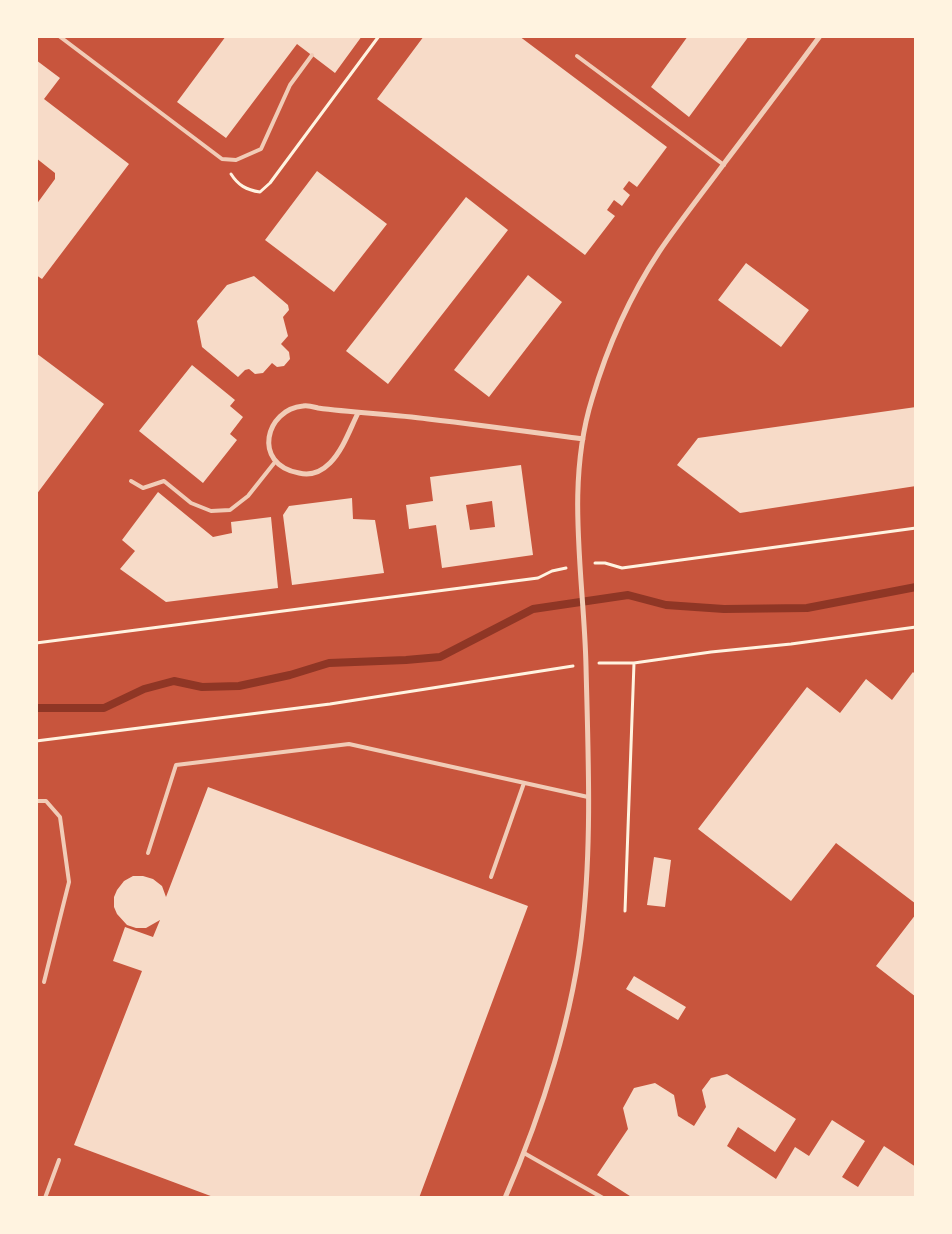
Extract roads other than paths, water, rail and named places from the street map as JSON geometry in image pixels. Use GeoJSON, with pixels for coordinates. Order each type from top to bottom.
{"type":"FeatureCollection","features":[{"type":"Feature","properties":{"kind":"street"},"geometry":{"type":"LineString","coordinates":[[505,1198],[524,1153],[548,1083],[570,1005],[584,922],[588,847],[588,797],[586,663],[579,564],[578,467],[591,400],[614,339],[634,296],[659,252],[820,36]]}},
{"type":"Feature","properties":{"kind":"street"},"geometry":{"type":"LineString","coordinates":[[358,413],[331,462],[318,472],[303,474],[287,471],[275,462],[270,451],[269,439],[273,428],[284,413],[303,406],[358,413],[426,418],[583,439]]}},
{"type":"Feature","properties":{"kind":"lane"},"geometry":{"type":"LineString","coordinates":[[59,36],[222,158],[236,160],[261,149],[290,85],[312,55]]}},
{"type":"Feature","properties":{"kind":"lane"},"geometry":{"type":"LineString","coordinates":[[577,56],[724,165]]}},
{"type":"Feature","properties":{"kind":"lane"},"geometry":{"type":"LineString","coordinates":[[131,481],[143,488],[164,481],[191,503],[211,511],[230,510],[248,496],[275,462]]}},
{"type":"Feature","properties":{"kind":"lane"},"geometry":{"type":"LineString","coordinates":[[148,853],[176,765],[349,744],[588,797]]}},
{"type":"Feature","properties":{"kind":"lane"},"geometry":{"type":"LineString","coordinates":[[491,877],[524,783]]}},
{"type":"Feature","properties":{"kind":"lane"},"geometry":{"type":"LineString","coordinates":[[36,801],[46,801],[60,817],[69,882],[44,982]]}},
{"type":"Feature","properties":{"kind":"lane"},"geometry":{"type":"LineString","coordinates":[[524,1153],[603,1198]]}},
{"type":"Feature","properties":{"kind":"lane"},"geometry":{"type":"LineString","coordinates":[[45,1198],[59,1160]]}},
{"type":"Feature","properties":{"kind":"waterway"},"geometry":{"type":"LineString","coordinates":[[36,708],[104,708],[144,689],[174,681],[202,687],[239,686],[290,675],[329,663],[440,657],[533,609],[628,595],[666,605],[724,609],[807,608],[916,587]]}}]}
